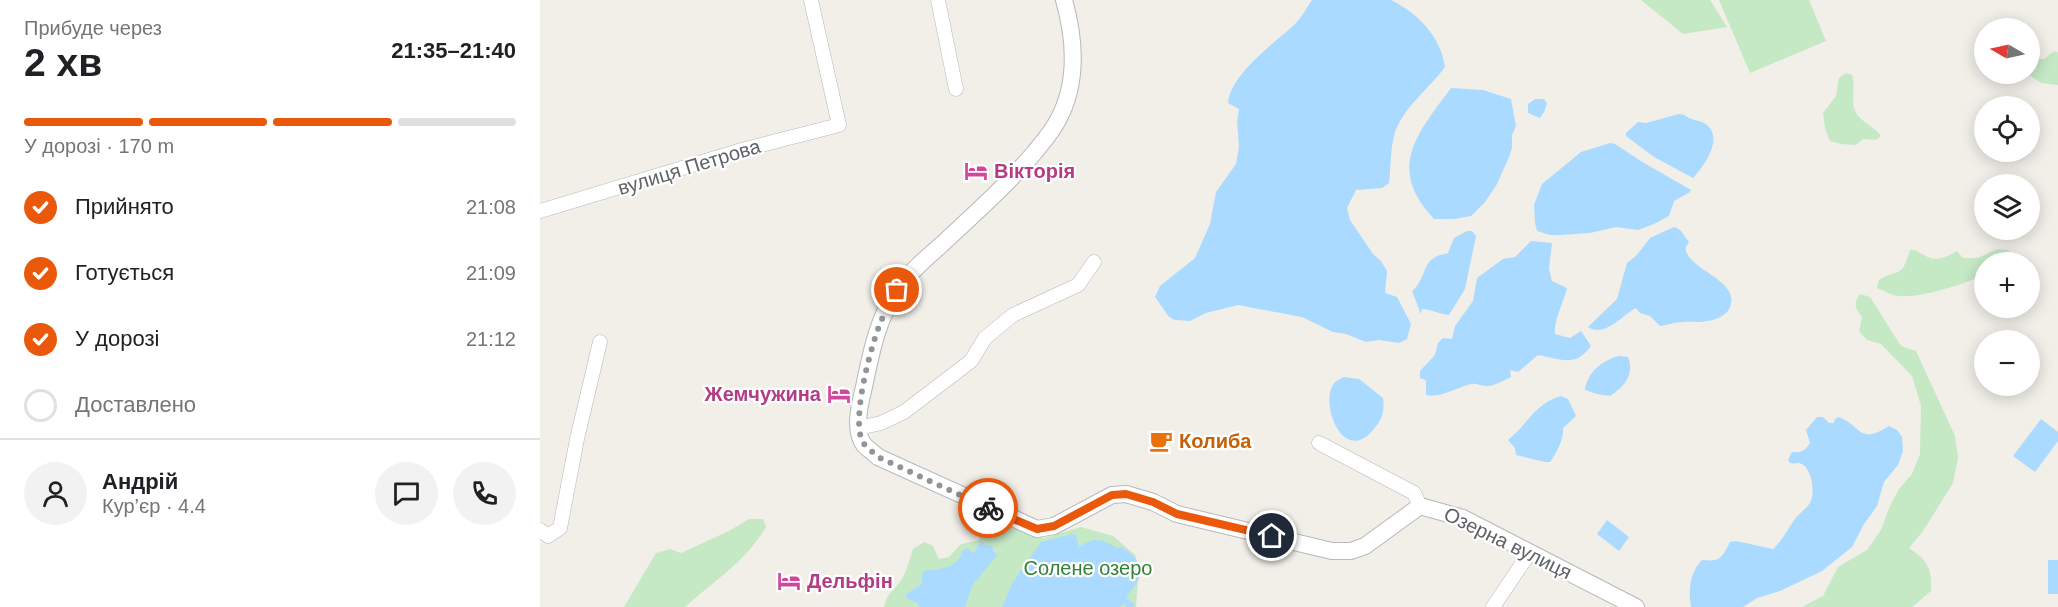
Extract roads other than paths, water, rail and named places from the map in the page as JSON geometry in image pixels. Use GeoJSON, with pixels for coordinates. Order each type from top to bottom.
{"type":"FeatureCollection","features":[{"type":"Feature","properties":{"kind":"street","name":"вулиця Петрова"},"geometry":{"type":"LineString","coordinates":[[540,211],[742,150],[839,125],[812,0]]}},
{"type":"Feature","properties":{"kind":"street"},"geometry":{"type":"LineString","coordinates":[[938,0],[956,89]]}},
{"type":"Feature","properties":{"kind":"street"},"geometry":{"type":"LineString","coordinates":[[1064,0],[1074,55],[1069,91],[1059,119],[1013,177],[912,271],[897,290],[882,320],[871,353],[861,399],[859,428],[880,423],[903,412],[971,361],[985,338],[1013,315],[1078,285],[1094,262]]}},
{"type":"Feature","properties":{"kind":"street"},"geometry":{"type":"LineString","coordinates":[[540,530],[548,536],[560,528],[577,439],[600,342]]}},
{"type":"Feature","properties":{"kind":"street","name":"Озерна вулиця"},"geometry":{"type":"LineString","coordinates":[[859,428],[863,444],[878,457],[1037,529],[1054,526],[1112,495],[1126,494],[1153,502],[1177,514],[1332,551],[1351,551],[1365,546],[1420,506],[1463,518],[1636,607]]}},
{"type":"Feature","properties":{"kind":"street"},"geometry":{"type":"LineString","coordinates":[[1319,442],[1414,493],[1420,506]]}},
{"type":"Feature","properties":{"kind":"street"},"geometry":{"type":"LineString","coordinates":[[1493,607],[1530,552]]}},
{"type":"Feature","properties":{"kind":"water"},"geometry":{"type":"Polygon","coordinates":[[[1312,0],[1391,0],[1401,5],[1427,27],[1443,56],[1445,67],[1409,108],[1398,126],[1392,147],[1389,183],[1382,188],[1356,190],[1347,208],[1350,220],[1387,271],[1385,293],[1397,297],[1411,324],[1407,339],[1399,343],[1379,340],[1366,342],[1346,334],[1333,332],[1302,317],[1238,305],[1206,313],[1190,321],[1175,320],[1169,317],[1155,297],[1160,286],[1195,258],[1210,224],[1216,192],[1236,164],[1239,147],[1237,121],[1239,109],[1228,103],[1231,92],[1245,70],[1296,23],[1312,0]]]}},
{"type":"Feature","properties":{"kind":"water"},"geometry":{"type":"Polygon","coordinates":[[[1451,88],[1483,90],[1511,99],[1516,126],[1512,135],[1509,157],[1497,184],[1485,202],[1471,216],[1434,219],[1420,201],[1412,183],[1409,167],[1418,136],[1451,88]]]}},
{"type":"Feature","properties":{"kind":"water"},"geometry":{"type":"Polygon","coordinates":[[[1535,99],[1544,99],[1547,103],[1540,118],[1528,113],[1528,104],[1535,99]]]}},
{"type":"Feature","properties":{"kind":"water"},"geometry":{"type":"Polygon","coordinates":[[[1679,114],[1706,124],[1712,133],[1710,154],[1693,178],[1654,157],[1626,136],[1626,133],[1638,122],[1646,123],[1679,114]]]}},
{"type":"Feature","properties":{"kind":"water"},"geometry":{"type":"Polygon","coordinates":[[[1610,143],[1691,190],[1690,192],[1674,201],[1669,216],[1638,230],[1616,227],[1590,233],[1560,235],[1537,231],[1534,205],[1542,184],[1581,152],[1610,143]]]}},
{"type":"Feature","properties":{"kind":"water"},"geometry":{"type":"Polygon","coordinates":[[[1674,227],[1681,231],[1689,242],[1686,250],[1690,258],[1728,290],[1731,298],[1730,307],[1726,313],[1701,322],[1680,322],[1660,326],[1650,316],[1640,313],[1636,308],[1607,328],[1594,330],[1588,327],[1617,299],[1627,263],[1636,256],[1650,238],[1674,227]]]}},
{"type":"Feature","properties":{"kind":"water"},"geometry":{"type":"Polygon","coordinates":[[[1467,231],[1472,231],[1476,236],[1465,289],[1449,315],[1422,309],[1421,314],[1412,291],[1419,283],[1430,261],[1448,253],[1454,238],[1467,231]]]}},
{"type":"Feature","properties":{"kind":"water"},"geometry":{"type":"Polygon","coordinates":[[[1531,241],[1552,243],[1549,269],[1552,281],[1567,288],[1557,317],[1555,334],[1570,338],[1581,331],[1591,346],[1574,360],[1538,355],[1518,372],[1510,370],[1511,377],[1492,385],[1471,384],[1443,394],[1426,395],[1426,380],[1420,378],[1420,371],[1435,355],[1438,343],[1443,338],[1452,339],[1455,326],[1473,301],[1477,278],[1503,259],[1515,257],[1531,241]]]}},
{"type":"Feature","properties":{"kind":"water"},"geometry":{"type":"Polygon","coordinates":[[[1619,356],[1628,357],[1630,363],[1629,375],[1620,389],[1610,396],[1585,390],[1592,372],[1607,360],[1619,356]]]}},
{"type":"Feature","properties":{"kind":"water"},"geometry":{"type":"Polygon","coordinates":[[[1344,377],[1359,379],[1383,398],[1384,407],[1381,418],[1374,429],[1363,439],[1353,441],[1344,437],[1332,418],[1330,394],[1334,384],[1344,377]]]}},
{"type":"Feature","properties":{"kind":"water"},"geometry":{"type":"Polygon","coordinates":[[[1561,396],[1568,399],[1576,416],[1563,428],[1560,445],[1550,462],[1516,455],[1515,448],[1508,440],[1544,404],[1561,396]]]}},
{"type":"Feature","properties":{"kind":"water"},"geometry":{"type":"Polygon","coordinates":[[[1817,417],[1823,417],[1829,423],[1834,423],[1838,417],[1866,434],[1879,432],[1889,426],[1897,430],[1902,437],[1903,451],[1898,465],[1884,482],[1877,506],[1852,547],[1822,571],[1780,591],[1757,598],[1743,607],[1691,607],[1691,582],[1702,560],[1720,558],[1730,542],[1736,541],[1773,549],[1810,503],[1813,491],[1810,474],[1803,465],[1790,463],[1788,460],[1792,452],[1802,451],[1810,443],[1806,430],[1817,417]]]}},
{"type":"Feature","properties":{"kind":"water"},"geometry":{"type":"Polygon","coordinates":[[[2041,419],[2058,432],[2058,441],[2035,472],[2013,456],[2041,419]]]}},
{"type":"Feature","properties":{"kind":"water"},"geometry":{"type":"Polygon","coordinates":[[[1607,520],[1629,537],[1619,551],[1597,534],[1607,520]]]}},
{"type":"Feature","properties":{"kind":"water"},"geometry":{"type":"Polygon","coordinates":[[[1076,535],[1079,547],[1090,541],[1098,540],[1117,548],[1121,547],[1134,557],[1140,571],[1136,584],[1126,598],[1134,604],[1134,607],[1126,607],[1125,604],[1119,607],[1002,607],[1013,582],[1041,542],[1076,535]]]}},
{"type":"Feature","properties":{"kind":"water"},"geometry":{"type":"Polygon","coordinates":[[[981,541],[985,545],[993,546],[993,551],[997,555],[972,586],[965,607],[920,607],[906,598],[906,594],[921,585],[923,571],[947,567],[957,561],[963,550],[967,548],[974,553],[981,541]]]}},
{"type":"Feature","properties":{"kind":"water"},"geometry":{"type":"Polygon","coordinates":[[[2048,560],[2058,560],[2058,594],[2048,594],[2048,560]]]}},
{"type":"Feature","properties":{"kind":"place","name":"Вікторія"},"geometry":{"type":"Point","coordinates":[976,171]}},
{"type":"Feature","properties":{"kind":"place","name":"Жемчужина"},"geometry":{"type":"Point","coordinates":[839,394]}},
{"type":"Feature","properties":{"kind":"place","name":"Колиба"},"geometry":{"type":"Point","coordinates":[1161,441]}},
{"type":"Feature","properties":{"kind":"place","name":"Дельфін"},"geometry":{"type":"Point","coordinates":[789,581]}},
{"type":"Feature","properties":{"kind":"park label","name":"Солене озеро"},"geometry":{"type":"Point","coordinates":[1088,568]}}]}
